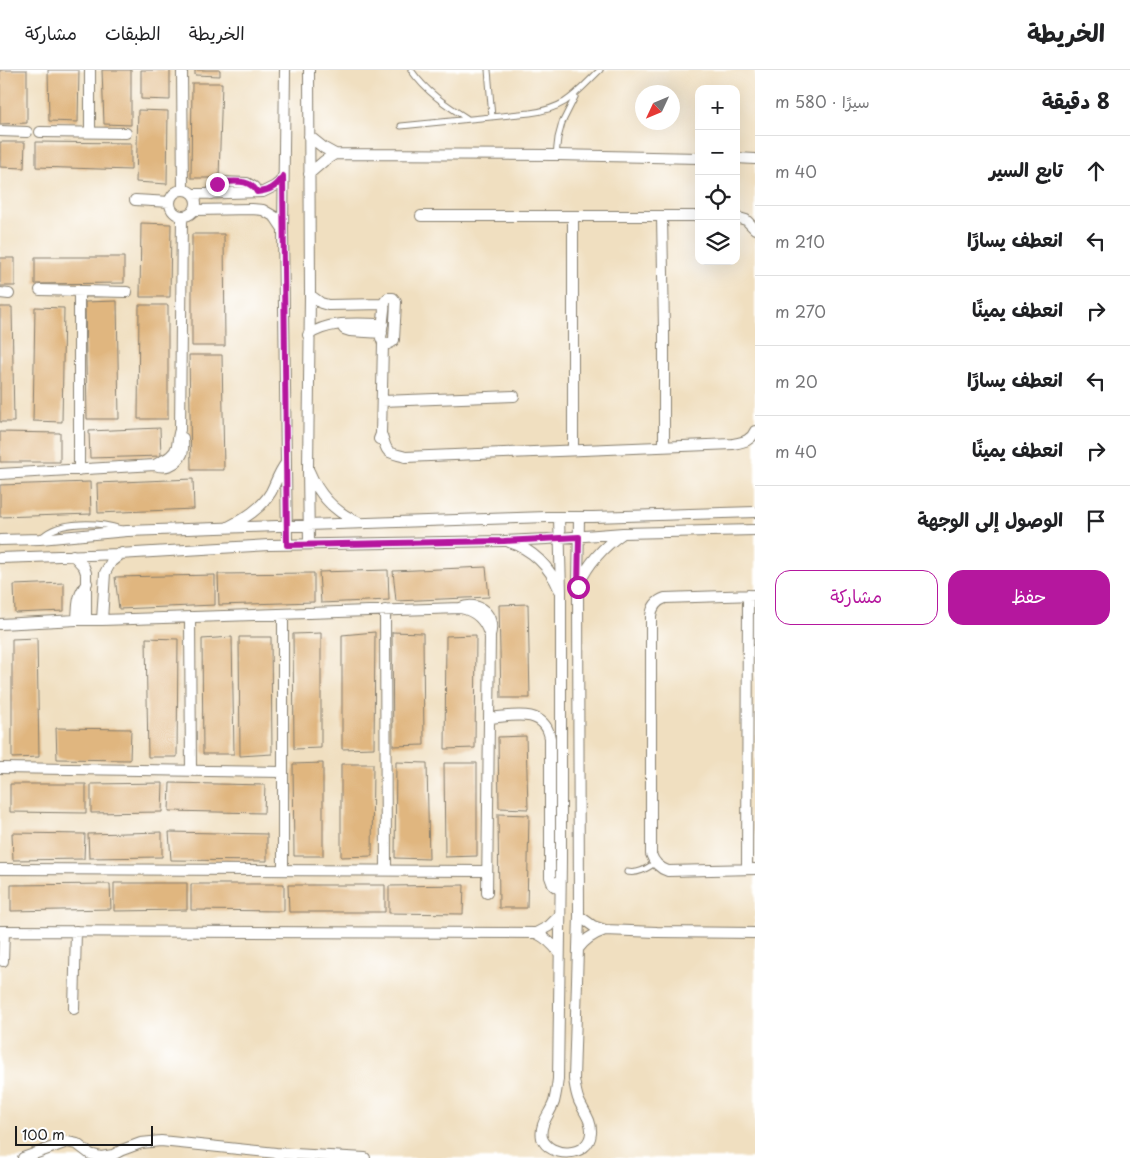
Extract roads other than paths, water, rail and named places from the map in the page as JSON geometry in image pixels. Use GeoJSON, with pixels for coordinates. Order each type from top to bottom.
{"type":"FeatureCollection","features":[{"type":"Feature","properties":{"kind":"street"},"geometry":{"type":"LineString","coordinates":[[90,70],[90,132]]}},
{"type":"Feature","properties":{"kind":"street"},"geometry":{"type":"LineString","coordinates":[[182,70],[183,190]]}},
{"type":"Feature","properties":{"kind":"street"},"geometry":{"type":"LineString","coordinates":[[284,70],[283,229],[287,545]]}},
{"type":"Feature","properties":{"kind":"street"},"geometry":{"type":"LineString","coordinates":[[309,70],[309,544]]}},
{"type":"Feature","properties":{"kind":"street"},"geometry":{"type":"LineString","coordinates":[[0,131],[27,132]]}},
{"type":"Feature","properties":{"kind":"street"},"geometry":{"type":"LineString","coordinates":[[40,132],[126,133]]}},
{"type":"Feature","properties":{"kind":"street"},"geometry":{"type":"LineString","coordinates":[[309,136],[335,154],[695,158]]}},
{"type":"Feature","properties":{"kind":"street"},"geometry":{"type":"LineString","coordinates":[[309,174],[335,154]]}},
{"type":"Feature","properties":{"kind":"street"},"geometry":{"type":"LineString","coordinates":[[740,158],[755,159]]}},
{"type":"Feature","properties":{"kind":"street"},"geometry":{"type":"LineString","coordinates":[[193,194],[269,190],[280,182],[283,176]]}},
{"type":"Feature","properties":{"kind":"street"},"geometry":{"type":"LineString","coordinates":[[183,190],[193,194],[197,205],[192,214],[182,216],[173,212],[170,202],[174,193],[183,190]]}},
{"type":"Feature","properties":{"kind":"street"},"geometry":{"type":"LineString","coordinates":[[135,200],[170,202]]}},
{"type":"Feature","properties":{"kind":"street"},"geometry":{"type":"LineString","coordinates":[[195,210],[263,210],[275,217],[283,229]]}},
{"type":"Feature","properties":{"kind":"street"},"geometry":{"type":"LineString","coordinates":[[0,474],[155,465],[173,453],[180,430],[182,216]]}},
{"type":"Feature","properties":{"kind":"street"},"geometry":{"type":"LineString","coordinates":[[421,216],[695,216]]}},
{"type":"Feature","properties":{"kind":"street"},"geometry":{"type":"LineString","coordinates":[[573,216],[573,450]]}},
{"type":"Feature","properties":{"kind":"street"},"geometry":{"type":"LineString","coordinates":[[662,216],[664,447]]}},
{"type":"Feature","properties":{"kind":"street"},"geometry":{"type":"LineString","coordinates":[[740,218],[755,227]]}},
{"type":"Feature","properties":{"kind":"street"},"geometry":{"type":"LineString","coordinates":[[40,290],[126,292]]}},
{"type":"Feature","properties":{"kind":"street"},"geometry":{"type":"LineString","coordinates":[[79,291],[79,470]]}},
{"type":"Feature","properties":{"kind":"street"},"geometry":{"type":"LineString","coordinates":[[310,295],[321,303],[335,306],[385,304]]}},
{"type":"Feature","properties":{"kind":"street"},"geometry":{"type":"LineString","coordinates":[[383,333],[388,344],[394,340],[396,302],[393,298],[386,299],[385,304],[383,333],[381,434],[389,452],[405,457],[733,444],[748,440],[754,435],[755,431]]}},
{"type":"Feature","properties":{"kind":"street"},"geometry":{"type":"LineString","coordinates":[[308,335],[326,326],[341,324],[383,333]]}},
{"type":"Feature","properties":{"kind":"street"},"geometry":{"type":"LineString","coordinates":[[382,400],[514,396]]}},
{"type":"Feature","properties":{"kind":"street"},"geometry":{"type":"LineString","coordinates":[[733,444],[743,446],[755,443]]}},
{"type":"Feature","properties":{"kind":"street"},"geometry":{"type":"LineString","coordinates":[[227,528],[262,504],[268,497],[286,463]]}},
{"type":"Feature","properties":{"kind":"street"},"geometry":{"type":"LineString","coordinates":[[308,468],[317,488],[331,506],[351,519],[366,524]]}},
{"type":"Feature","properties":{"kind":"street"},"geometry":{"type":"LineString","coordinates":[[0,540],[40,539],[127,531],[755,512]]}},
{"type":"Feature","properties":{"kind":"street"},"geometry":{"type":"LineString","coordinates":[[560,517],[558,1079],[554,1102],[543,1124],[542,1137],[549,1149],[555,1153],[568,1156],[580,1152],[586,1147],[591,1135],[590,1122],[578,1099],[574,1079],[579,916],[579,517]]}},
{"type":"Feature","properties":{"kind":"street"},"geometry":{"type":"LineString","coordinates":[[0,558],[309,544],[504,541],[623,533],[755,530]]}},
{"type":"Feature","properties":{"kind":"street"},"geometry":{"type":"LineString","coordinates":[[578,587],[596,556],[623,533]]}},
{"type":"Feature","properties":{"kind":"street"},"geometry":{"type":"LineString","coordinates":[[504,541],[523,548],[540,560],[552,575],[561,592]]}},
{"type":"Feature","properties":{"kind":"street"},"geometry":{"type":"LineString","coordinates":[[102,620],[105,573],[111,562],[123,553]]}},
{"type":"Feature","properties":{"kind":"street"},"geometry":{"type":"LineString","coordinates":[[73,555],[84,567],[87,578],[82,620]]}},
{"type":"Feature","properties":{"kind":"street"},"geometry":{"type":"LineString","coordinates":[[87,578],[105,573]]}},
{"type":"Feature","properties":{"kind":"street"},"geometry":{"type":"LineString","coordinates":[[752,595],[751,869],[668,871],[655,863],[651,854],[652,611],[656,603],[665,598],[752,595]]}},
{"type":"Feature","properties":{"kind":"street"},"geometry":{"type":"LineString","coordinates":[[0,624],[460,608],[471,612],[481,619],[490,635],[487,893]]}},
{"type":"Feature","properties":{"kind":"street"},"geometry":{"type":"LineString","coordinates":[[385,610],[386,870]]}},
{"type":"Feature","properties":{"kind":"street"},"geometry":{"type":"LineString","coordinates":[[282,870],[283,614]]}},
{"type":"Feature","properties":{"kind":"street"},"geometry":{"type":"LineString","coordinates":[[190,617],[191,771]]}},
{"type":"Feature","properties":{"kind":"street"},"geometry":{"type":"LineString","coordinates":[[489,718],[532,716],[541,721],[548,729],[550,738],[550,877],[553,885],[560,890]]}},
{"type":"Feature","properties":{"kind":"street"},"geometry":{"type":"LineString","coordinates":[[0,768],[283,772]]}},
{"type":"Feature","properties":{"kind":"street"},"geometry":{"type":"LineString","coordinates":[[0,869],[487,872]]}},
{"type":"Feature","properties":{"kind":"street"},"geometry":{"type":"LineString","coordinates":[[536,933],[549,926],[560,915]]}},
{"type":"Feature","properties":{"kind":"street"},"geometry":{"type":"LineString","coordinates":[[579,916],[593,926],[604,930],[755,933]]}},
{"type":"Feature","properties":{"kind":"street"},"geometry":{"type":"LineString","coordinates":[[578,949],[592,935],[604,930]]}},
{"type":"Feature","properties":{"kind":"street"},"geometry":{"type":"LineString","coordinates":[[3,961],[2,931],[536,933],[552,943],[559,953]]}},
{"type":"Feature","properties":{"kind":"street"},"geometry":{"type":"LineString","coordinates":[[74,1009],[76,931]]}},
{"type":"Feature","properties":{"kind":"street"},"geometry":{"type":"LineString","coordinates":[[23,1158],[67,1142],[77,1144],[90,1154],[101,1157],[113,1155],[141,1143],[161,1141],[276,1153],[365,1158]]}},
{"type":"Feature","properties":{"kind":"lane"},"geometry":{"type":"LineString","coordinates":[[411,70],[433,96],[468,119]]}},
{"type":"Feature","properties":{"kind":"lane"},"geometry":{"type":"LineString","coordinates":[[488,70],[492,117]]}},
{"type":"Feature","properties":{"kind":"lane"},"geometry":{"type":"LineString","coordinates":[[402,126],[544,111],[564,102],[577,93],[600,70]]}},
{"type":"Feature","properties":{"kind":"lane"},"geometry":{"type":"LineString","coordinates":[[556,155],[562,123],[577,93]]}},
{"type":"Feature","properties":{"kind":"lane"},"geometry":{"type":"LineString","coordinates":[[627,872],[641,871],[655,863]]}}]}
